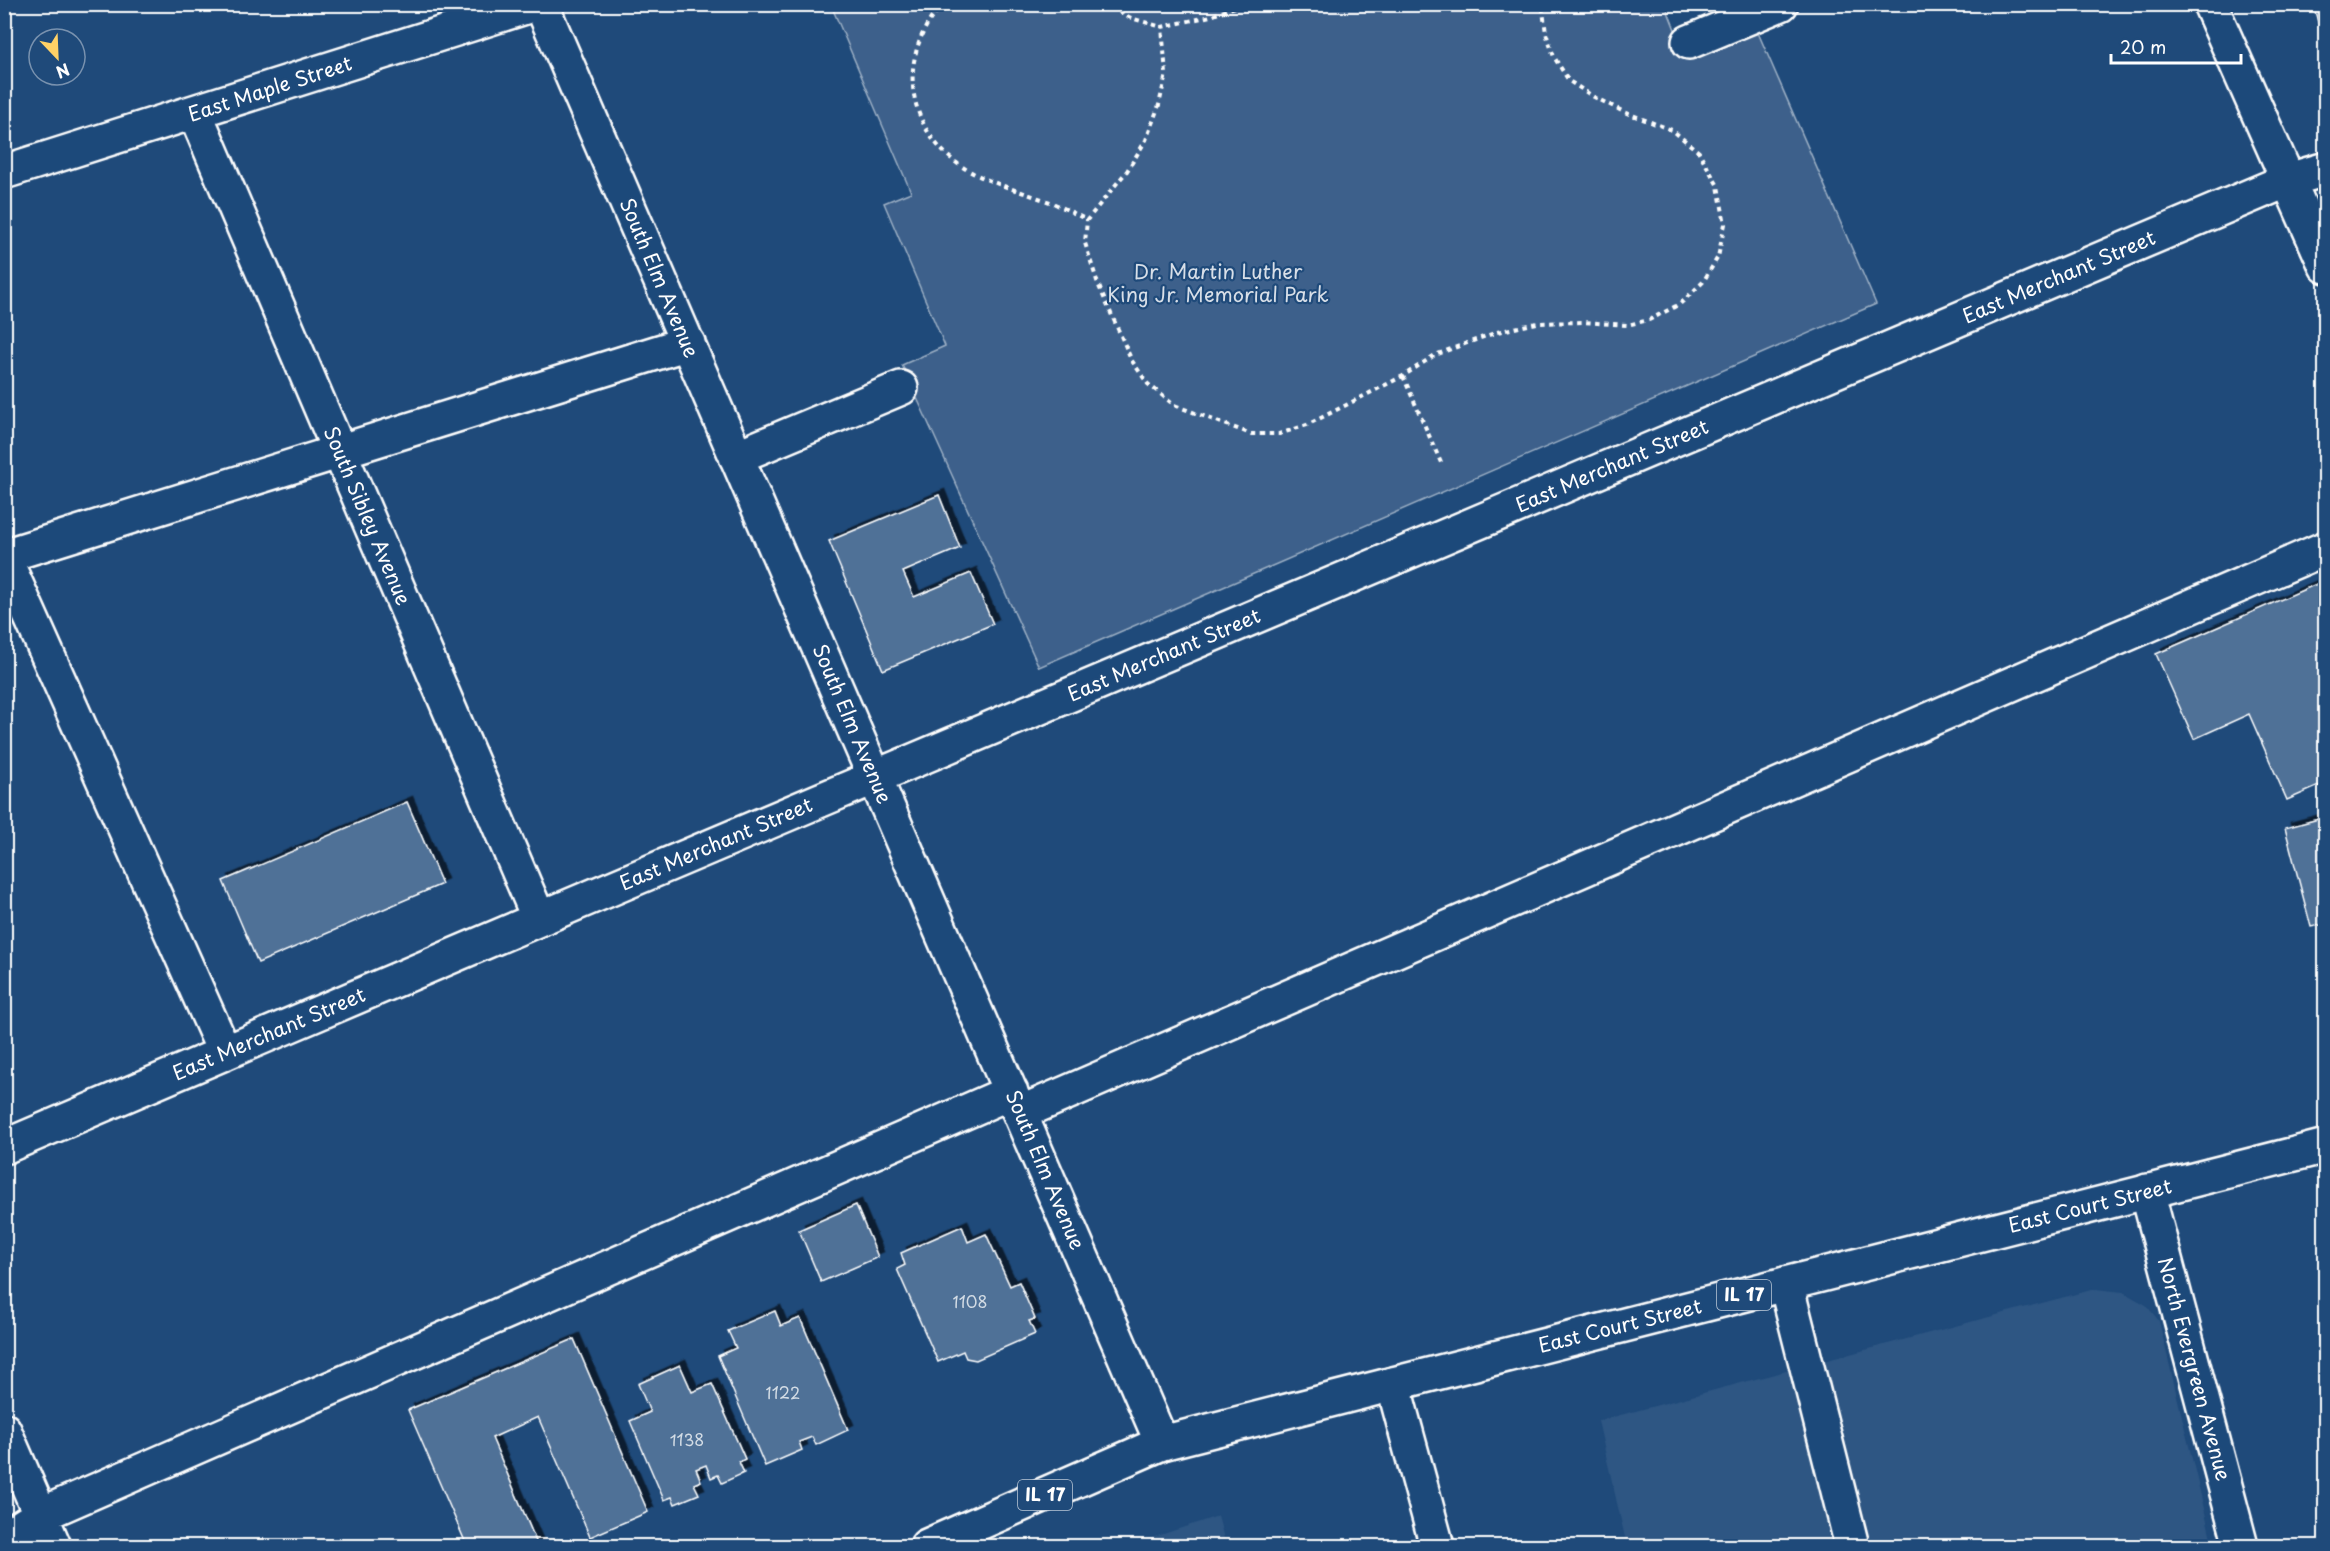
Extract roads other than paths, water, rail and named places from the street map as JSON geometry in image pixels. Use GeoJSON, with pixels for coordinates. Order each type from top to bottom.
{"type":"FeatureCollection","features":[{"type":"Feature","properties":{"kind":"street","name":"East Maple Street"},"geometry":{"type":"LineString","coordinates":[[4,172],[535,4]]}},
{"type":"Feature","properties":{"kind":"street","name":"South Elm Avenue"},"geometry":{"type":"LineString","coordinates":[[542,4],[1162,1443]]}},
{"type":"Feature","properties":{"kind":"street"},"geometry":{"type":"LineString","coordinates":[[1689,42],[1781,4]]}},
{"type":"Feature","properties":{"kind":"street"},"geometry":{"type":"LineString","coordinates":[[2210,4],[2325,266]]}},
{"type":"Feature","properties":{"kind":"street","name":"South Sibley Avenue"},"geometry":{"type":"LineString","coordinates":[[195,113],[539,919]]}},
{"type":"Feature","properties":{"kind":"street","name":"East Merchant Street"},"geometry":{"type":"LineString","coordinates":[[4,1147],[2288,180],[2325,169]]}},
{"type":"Feature","properties":{"kind":"street"},"geometry":{"type":"LineString","coordinates":[[225,1053],[4,556],[688,344]]}},
{"type":"Feature","properties":{"kind":"street"},"geometry":{"type":"LineString","coordinates":[[736,457],[901,388]]}},
{"type":"Feature","properties":{"kind":"street"},"geometry":{"type":"LineString","coordinates":[[4,1538],[40,1515],[2325,548]]}},
{"type":"Feature","properties":{"kind":"street","name":"East Court Street"},"geometry":{"type":"LineString","coordinates":[[927,1546],[1162,1443],[2325,1146]]}},
{"type":"Feature","properties":{"kind":"street","name":"North Evergreen Avenue"},"geometry":{"type":"LineString","coordinates":[[2147,1191],[2241,1546]]}},
{"type":"Feature","properties":{"kind":"street"},"geometry":{"type":"LineString","coordinates":[[1786,1284],[1852,1546]]}},
{"type":"Feature","properties":{"kind":"street"},"geometry":{"type":"LineString","coordinates":[[1393,1384],[1437,1546]]}},
{"type":"Feature","properties":{"kind":"street"},"geometry":{"type":"LineString","coordinates":[[4,1430],[54,1546]]}},
{"type":"Feature","properties":{"kind":"park label","name":"Dr. Martin Luther King Jr. Memorial Park"},"geometry":{"type":"Point","coordinates":[1218,284]}}]}
